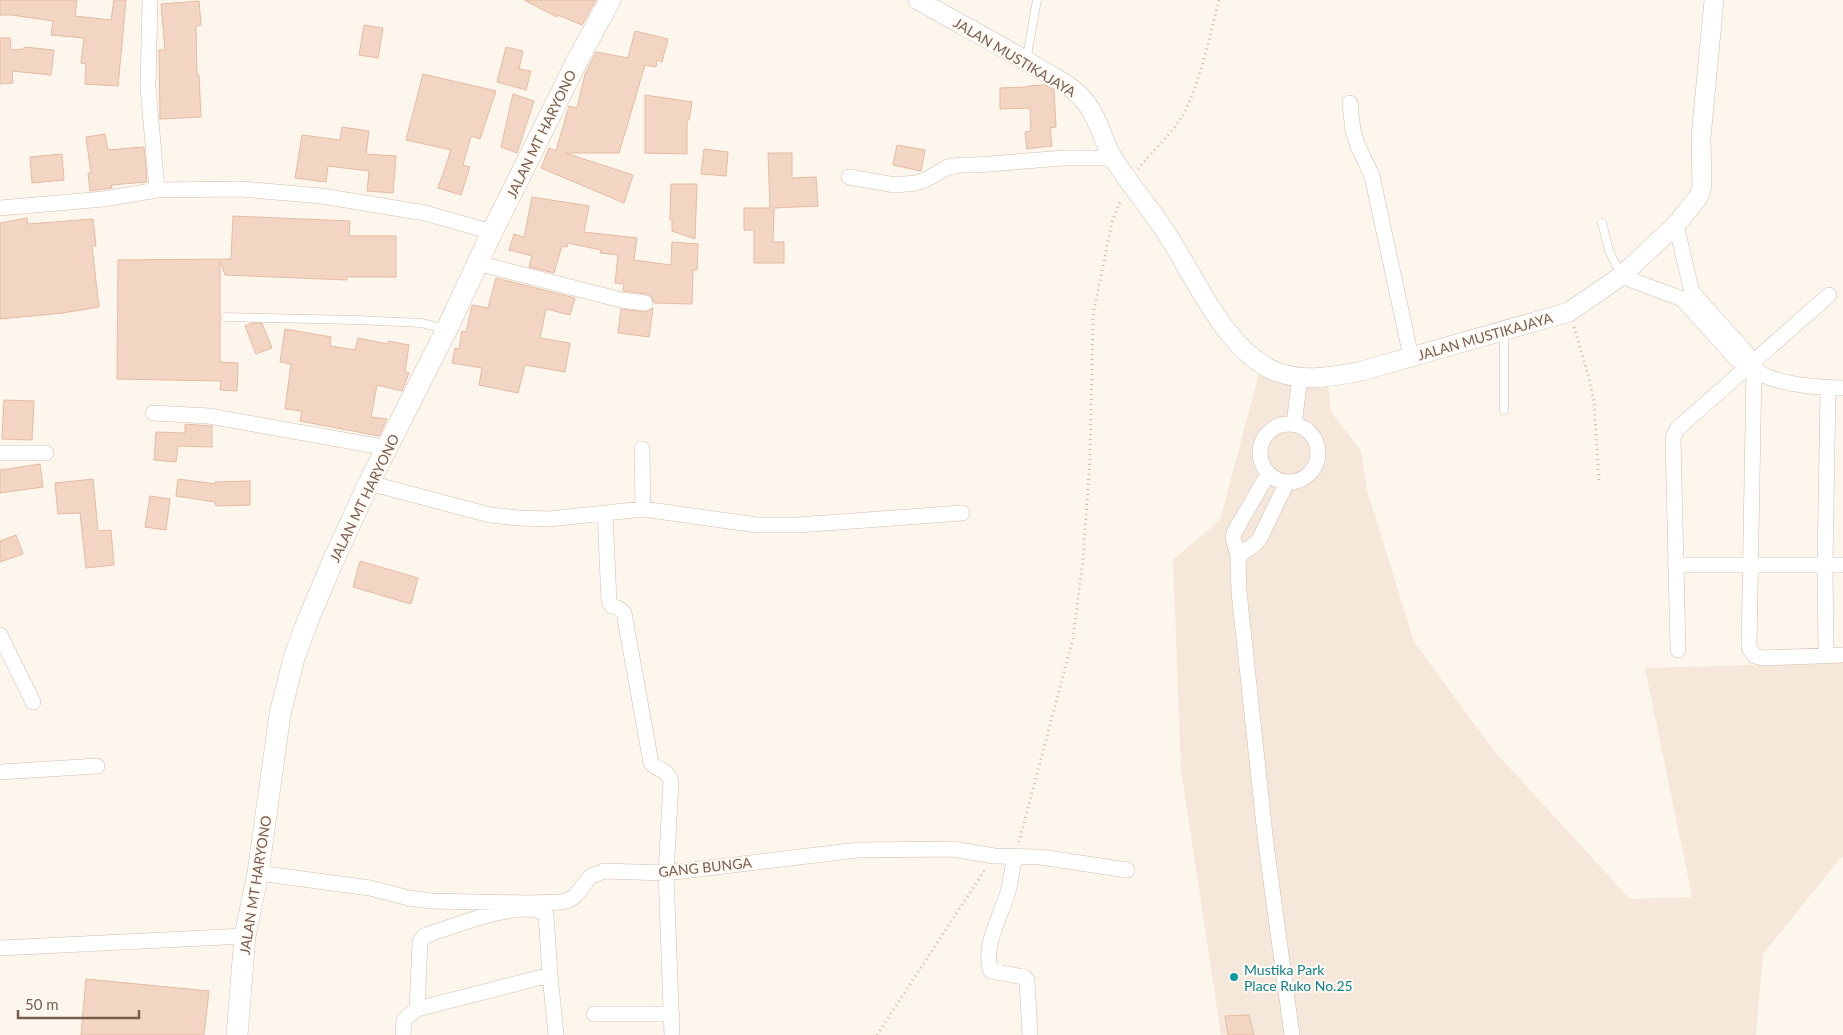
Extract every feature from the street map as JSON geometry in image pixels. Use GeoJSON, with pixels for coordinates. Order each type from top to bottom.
{"type":"FeatureCollection","features":[{"type":"Feature","properties":{"kind":"main road","name":"JALAN MT HARYONO"},"geometry":{"type":"LineString","coordinates":[[237,1035],[245,936],[258,873],[280,714],[294,658],[308,620],[369,483],[388,448],[576,63],[610,0]]}},
{"type":"Feature","properties":{"kind":"street"},"geometry":{"type":"LineString","coordinates":[[150,0],[148,87],[157,190]]}},
{"type":"Feature","properties":{"kind":"street","name":"JALAN MUSTIKAJAYA"},"geometry":{"type":"LineString","coordinates":[[918,0],[1072,88],[1084,100],[1096,119],[1113,158],[1165,232],[1206,299],[1234,340],[1258,361],[1278,372],[1300,377],[1328,378],[1362,371],[1569,312],[1621,276],[1676,225],[1698,196],[1702,186],[1701,137],[1714,0]]}},
{"type":"Feature","properties":{"kind":"street"},"geometry":{"type":"LineString","coordinates":[[1350,103],[1353,131],[1372,176],[1411,357]]}},
{"type":"Feature","properties":{"kind":"street"},"geometry":{"type":"LineString","coordinates":[[849,177],[895,185],[916,183],[948,167],[961,165],[1064,158],[1113,158]]}},
{"type":"Feature","properties":{"kind":"street"},"geometry":{"type":"LineString","coordinates":[[0,208],[104,199],[157,190],[241,189],[322,196],[424,213],[492,232]]}},
{"type":"Feature","properties":{"kind":"street"},"geometry":{"type":"LineString","coordinates":[[1676,225],[1692,292],[1746,352],[1750,365],[1751,564],[1749,648],[1755,656],[1764,658],[1843,655]]}},
{"type":"Feature","properties":{"kind":"street"},"geometry":{"type":"LineString","coordinates":[[477,263],[621,300],[645,303]]}},
{"type":"Feature","properties":{"kind":"street"},"geometry":{"type":"LineString","coordinates":[[1621,276],[1682,299],[1737,360],[1750,365],[1767,377],[1835,388],[1825,565],[1826,656]]}},
{"type":"Feature","properties":{"kind":"street"},"geometry":{"type":"LineString","coordinates":[[1678,650],[1673,438],[1676,429],[1828,295]]}},
{"type":"Feature","properties":{"kind":"street"},"geometry":{"type":"LineString","coordinates":[[1294,424],[1300,377]]}},
{"type":"Feature","properties":{"kind":"street"},"geometry":{"type":"LineString","coordinates":[[153,414],[209,416],[388,448]]}},
{"type":"Feature","properties":{"kind":"street"},"geometry":{"type":"LineString","coordinates":[[1294,424],[1301,426],[1313,435],[1318,456],[1313,470],[1308,476],[1301,480],[1287,482],[1277,480],[1268,474],[1262,467],[1259,448],[1268,432],[1276,426],[1294,424]]}},
{"type":"Feature","properties":{"kind":"street"},"geometry":{"type":"LineString","coordinates":[[642,450],[643,509]]}},
{"type":"Feature","properties":{"kind":"street"},"geometry":{"type":"LineString","coordinates":[[0,453],[46,453]]}},
{"type":"Feature","properties":{"kind":"street"},"geometry":{"type":"LineString","coordinates":[[1268,474],[1235,531],[1233,538],[1238,556],[1239,592],[1266,844],[1292,1035]]}},
{"type":"Feature","properties":{"kind":"street"},"geometry":{"type":"LineString","coordinates":[[1238,556],[1260,538],[1287,482]]}},
{"type":"Feature","properties":{"kind":"street"},"geometry":{"type":"LineString","coordinates":[[369,483],[490,515],[519,518],[549,518],[643,509],[757,525],[798,525],[962,513]]}},
{"type":"Feature","properties":{"kind":"street"},"geometry":{"type":"LineString","coordinates":[[605,513],[609,601],[612,606],[624,613],[651,763],[666,772],[671,782],[666,873],[672,1035]]}},
{"type":"Feature","properties":{"kind":"street"},"geometry":{"type":"LineString","coordinates":[[1675,565],[1843,565]]}},
{"type":"Feature","properties":{"kind":"street"},"geometry":{"type":"LineString","coordinates":[[0,635],[33,702]]}},
{"type":"Feature","properties":{"kind":"street"},"geometry":{"type":"LineString","coordinates":[[0,772],[97,766]]}},
{"type":"Feature","properties":{"kind":"street","name":"GANG BUNGA"},"geometry":{"type":"LineString","coordinates":[[258,873],[370,888],[409,898],[431,901],[527,904],[569,900],[575,896],[591,876],[604,871],[666,873],[858,850],[953,849],[994,856],[1040,856],[1127,870]]}},
{"type":"Feature","properties":{"kind":"street"},"geometry":{"type":"LineString","coordinates":[[1015,857],[1008,891],[988,950],[987,962],[991,971],[1024,977],[1027,980],[1030,1035]]}},
{"type":"Feature","properties":{"kind":"street"},"geometry":{"type":"LineString","coordinates":[[417,1009],[420,942],[424,936],[515,908],[542,911],[546,915],[556,1035]]}},
{"type":"Feature","properties":{"kind":"street"},"geometry":{"type":"LineString","coordinates":[[0,948],[245,936]]}},
{"type":"Feature","properties":{"kind":"street"},"geometry":{"type":"LineString","coordinates":[[404,1035],[404,1020],[417,1009],[550,975]]}},
{"type":"Feature","properties":{"kind":"street"},"geometry":{"type":"LineString","coordinates":[[594,1014],[672,1014]]}},
{"type":"Feature","properties":{"kind":"lane"},"geometry":{"type":"LineString","coordinates":[[1026,61],[1037,0]]}},
{"type":"Feature","properties":{"kind":"lane"},"geometry":{"type":"LineString","coordinates":[[1602,223],[1610,251],[1621,276]]}},
{"type":"Feature","properties":{"kind":"lane"},"geometry":{"type":"LineString","coordinates":[[226,317],[421,323],[446,329]]}},
{"type":"Feature","properties":{"kind":"lane"},"geometry":{"type":"LineString","coordinates":[[1504,330],[1504,410]]}},
{"type":"Feature","properties":{"kind":"path"},"geometry":{"type":"LineString","coordinates":[[1015,857],[1073,638],[1083,560],[1090,458],[1092,315],[1112,222],[1129,180],[1181,118],[1191,96],[1208,44],[1219,0]]}},
{"type":"Feature","properties":{"kind":"path"},"geometry":{"type":"LineString","coordinates":[[1569,312],[1589,378],[1594,402],[1599,481]]}},
{"type":"Feature","properties":{"kind":"path"},"geometry":{"type":"LineString","coordinates":[[877,1035],[994,856]]}},
{"type":"Feature","properties":{"kind":"shaded area"},"geometry":{"type":"Polygon","coordinates":[[[1260,369],[1328,385],[1331,412],[1361,451],[1367,490],[1414,642],[1495,752],[1630,899],[1692,897],[1645,668],[1843,662],[1843,855],[1763,954],[1756,1035],[1221,1035],[1181,770],[1173,560],[1220,520],[1260,369]]]}},
{"type":"Feature","properties":{"kind":"building"},"geometry":{"type":"Polygon","coordinates":[[[0,0],[77,0],[75,16],[111,20],[114,0],[126,0],[118,86],[85,84],[86,64],[81,63],[84,38],[51,35],[53,21],[0,15],[0,0]]]}},
{"type":"Feature","properties":{"kind":"building"},"geometry":{"type":"Polygon","coordinates":[[[524,0],[596,0],[582,25],[558,15],[557,17],[524,0]]]}},
{"type":"Feature","properties":{"kind":"building"},"geometry":{"type":"Polygon","coordinates":[[[199,1],[201,25],[196,26],[197,75],[199,75],[201,117],[160,119],[159,50],[165,50],[161,4],[199,1]]]}},
{"type":"Feature","properties":{"kind":"building"},"geometry":{"type":"Polygon","coordinates":[[[364,25],[383,28],[378,58],[359,55],[364,25]]]}},
{"type":"Feature","properties":{"kind":"building"},"geometry":{"type":"Polygon","coordinates":[[[635,31],[668,39],[662,62],[657,60],[656,67],[645,65],[619,153],[565,153],[633,175],[624,203],[541,168],[549,148],[556,151],[569,106],[577,108],[585,74],[596,52],[628,58],[635,31]]]}},
{"type":"Feature","properties":{"kind":"building"},"geometry":{"type":"Polygon","coordinates":[[[0,38],[10,38],[11,50],[24,49],[24,47],[54,50],[51,75],[12,71],[13,83],[0,84],[0,38]]]}},
{"type":"Feature","properties":{"kind":"building"},"geometry":{"type":"Polygon","coordinates":[[[506,47],[523,51],[519,69],[531,71],[526,90],[497,82],[506,47]]]}},
{"type":"Feature","properties":{"kind":"building"},"geometry":{"type":"Polygon","coordinates":[[[423,74],[496,91],[480,139],[471,136],[463,165],[470,167],[461,195],[438,188],[451,150],[406,140],[423,74]]]}},
{"type":"Feature","properties":{"kind":"building"},"geometry":{"type":"Polygon","coordinates":[[[1045,85],[1054,90],[1056,127],[1050,128],[1052,146],[1027,149],[1025,132],[1031,131],[1030,108],[1000,109],[1000,88],[1045,85]]]}},
{"type":"Feature","properties":{"kind":"building"},"geometry":{"type":"Polygon","coordinates":[[[513,94],[534,101],[517,153],[501,147],[513,94]]]}},
{"type":"Feature","properties":{"kind":"building"},"geometry":{"type":"Polygon","coordinates":[[[645,95],[692,102],[689,120],[687,120],[687,154],[645,153],[645,95]]]}},
{"type":"Feature","properties":{"kind":"building"},"geometry":{"type":"Polygon","coordinates":[[[342,127],[369,131],[366,154],[396,156],[393,193],[367,191],[369,171],[328,166],[326,182],[295,178],[302,135],[340,140],[342,127]]]}},
{"type":"Feature","properties":{"kind":"building"},"geometry":{"type":"Polygon","coordinates":[[[105,134],[108,150],[144,147],[147,182],[111,185],[112,188],[90,191],[88,173],[91,173],[86,137],[105,134]]]}},
{"type":"Feature","properties":{"kind":"building"},"geometry":{"type":"Polygon","coordinates":[[[897,145],[925,150],[921,171],[893,165],[897,145]]]}},
{"type":"Feature","properties":{"kind":"building"},"geometry":{"type":"Polygon","coordinates":[[[704,149],[728,152],[726,176],[701,174],[704,149]]]}},
{"type":"Feature","properties":{"kind":"building"},"geometry":{"type":"Polygon","coordinates":[[[768,153],[792,153],[792,178],[816,177],[818,206],[774,208],[773,242],[784,242],[784,263],[754,263],[754,230],[744,230],[744,208],[770,208],[768,153]]]}},
{"type":"Feature","properties":{"kind":"building"},"geometry":{"type":"Polygon","coordinates":[[[62,154],[64,180],[32,183],[30,157],[62,154]]]}},
{"type":"Feature","properties":{"kind":"building"},"geometry":{"type":"Polygon","coordinates":[[[671,184],[697,184],[695,239],[672,231],[672,220],[670,220],[671,184]]]}},
{"type":"Feature","properties":{"kind":"building"},"geometry":{"type":"Polygon","coordinates":[[[532,197],[589,206],[584,232],[637,238],[634,260],[671,265],[672,242],[698,244],[697,270],[693,270],[692,304],[654,303],[651,296],[647,294],[623,291],[624,284],[615,283],[618,255],[600,253],[601,250],[568,243],[567,247],[562,246],[554,273],[529,267],[532,256],[509,250],[514,234],[524,237],[532,197]]]}},
{"type":"Feature","properties":{"kind":"building"},"geometry":{"type":"Polygon","coordinates":[[[233,216],[350,221],[349,236],[396,236],[396,277],[347,277],[347,280],[225,275],[220,261],[220,362],[238,363],[237,391],[220,390],[221,381],[117,379],[118,260],[231,259],[233,216]]]}},
{"type":"Feature","properties":{"kind":"building"},"geometry":{"type":"Polygon","coordinates":[[[27,218],[28,224],[93,219],[96,246],[92,246],[99,307],[63,313],[0,319],[0,223],[27,218]]]}},
{"type":"Feature","properties":{"kind":"building"},"geometry":{"type":"Polygon","coordinates":[[[496,278],[575,298],[570,315],[546,309],[540,338],[570,343],[565,372],[525,365],[518,393],[479,385],[482,368],[452,363],[455,348],[459,349],[462,331],[466,332],[472,305],[488,308],[496,278]]]}},
{"type":"Feature","properties":{"kind":"building"},"geometry":{"type":"Polygon","coordinates":[[[653,308],[649,337],[618,333],[621,309],[644,312],[653,308]]]}},
{"type":"Feature","properties":{"kind":"building"},"geometry":{"type":"Polygon","coordinates":[[[252,323],[262,323],[272,348],[256,354],[245,326],[252,323]]]}},
{"type":"Feature","properties":{"kind":"building"},"geometry":{"type":"Polygon","coordinates":[[[285,329],[331,337],[330,346],[355,350],[358,338],[388,344],[388,341],[409,345],[405,372],[409,373],[402,391],[377,385],[371,417],[387,419],[379,436],[300,421],[302,411],[285,409],[291,364],[280,362],[285,329]]]}},
{"type":"Feature","properties":{"kind":"building"},"geometry":{"type":"Polygon","coordinates":[[[4,400],[34,401],[32,440],[2,439],[4,400]]]}},
{"type":"Feature","properties":{"kind":"building"},"geometry":{"type":"Polygon","coordinates":[[[185,424],[212,426],[212,447],[178,446],[176,462],[154,460],[156,432],[185,433],[185,424]]]}},
{"type":"Feature","properties":{"kind":"building"},"geometry":{"type":"Polygon","coordinates":[[[40,464],[43,487],[0,493],[0,470],[40,464]]]}},
{"type":"Feature","properties":{"kind":"building"},"geometry":{"type":"Polygon","coordinates":[[[93,479],[98,531],[111,530],[114,565],[86,568],[80,513],[58,514],[55,483],[93,479]]]}},
{"type":"Feature","properties":{"kind":"building"},"geometry":{"type":"Polygon","coordinates":[[[178,479],[215,484],[215,482],[250,481],[250,505],[216,506],[215,502],[176,496],[178,479]]]}},
{"type":"Feature","properties":{"kind":"building"},"geometry":{"type":"Polygon","coordinates":[[[150,496],[170,499],[166,530],[145,527],[150,496]]]}},
{"type":"Feature","properties":{"kind":"building"},"geometry":{"type":"Polygon","coordinates":[[[16,535],[23,554],[0,562],[0,541],[16,535]]]}},
{"type":"Feature","properties":{"kind":"building"},"geometry":{"type":"Polygon","coordinates":[[[360,561],[418,578],[411,604],[353,587],[360,561]]]}},
{"type":"Feature","properties":{"kind":"building"},"geometry":{"type":"Polygon","coordinates":[[[86,979],[209,991],[204,1035],[81,1035],[86,979]]]}},
{"type":"Feature","properties":{"kind":"building"},"geometry":{"type":"Polygon","coordinates":[[[1249,1015],[1254,1035],[1228,1035],[1225,1016],[1249,1015]]]}},
{"type":"Feature","properties":{"kind":"place","name":"Mustika Park Place Ruko No.25"},"geometry":{"type":"Point","coordinates":[1234,977]}}]}
